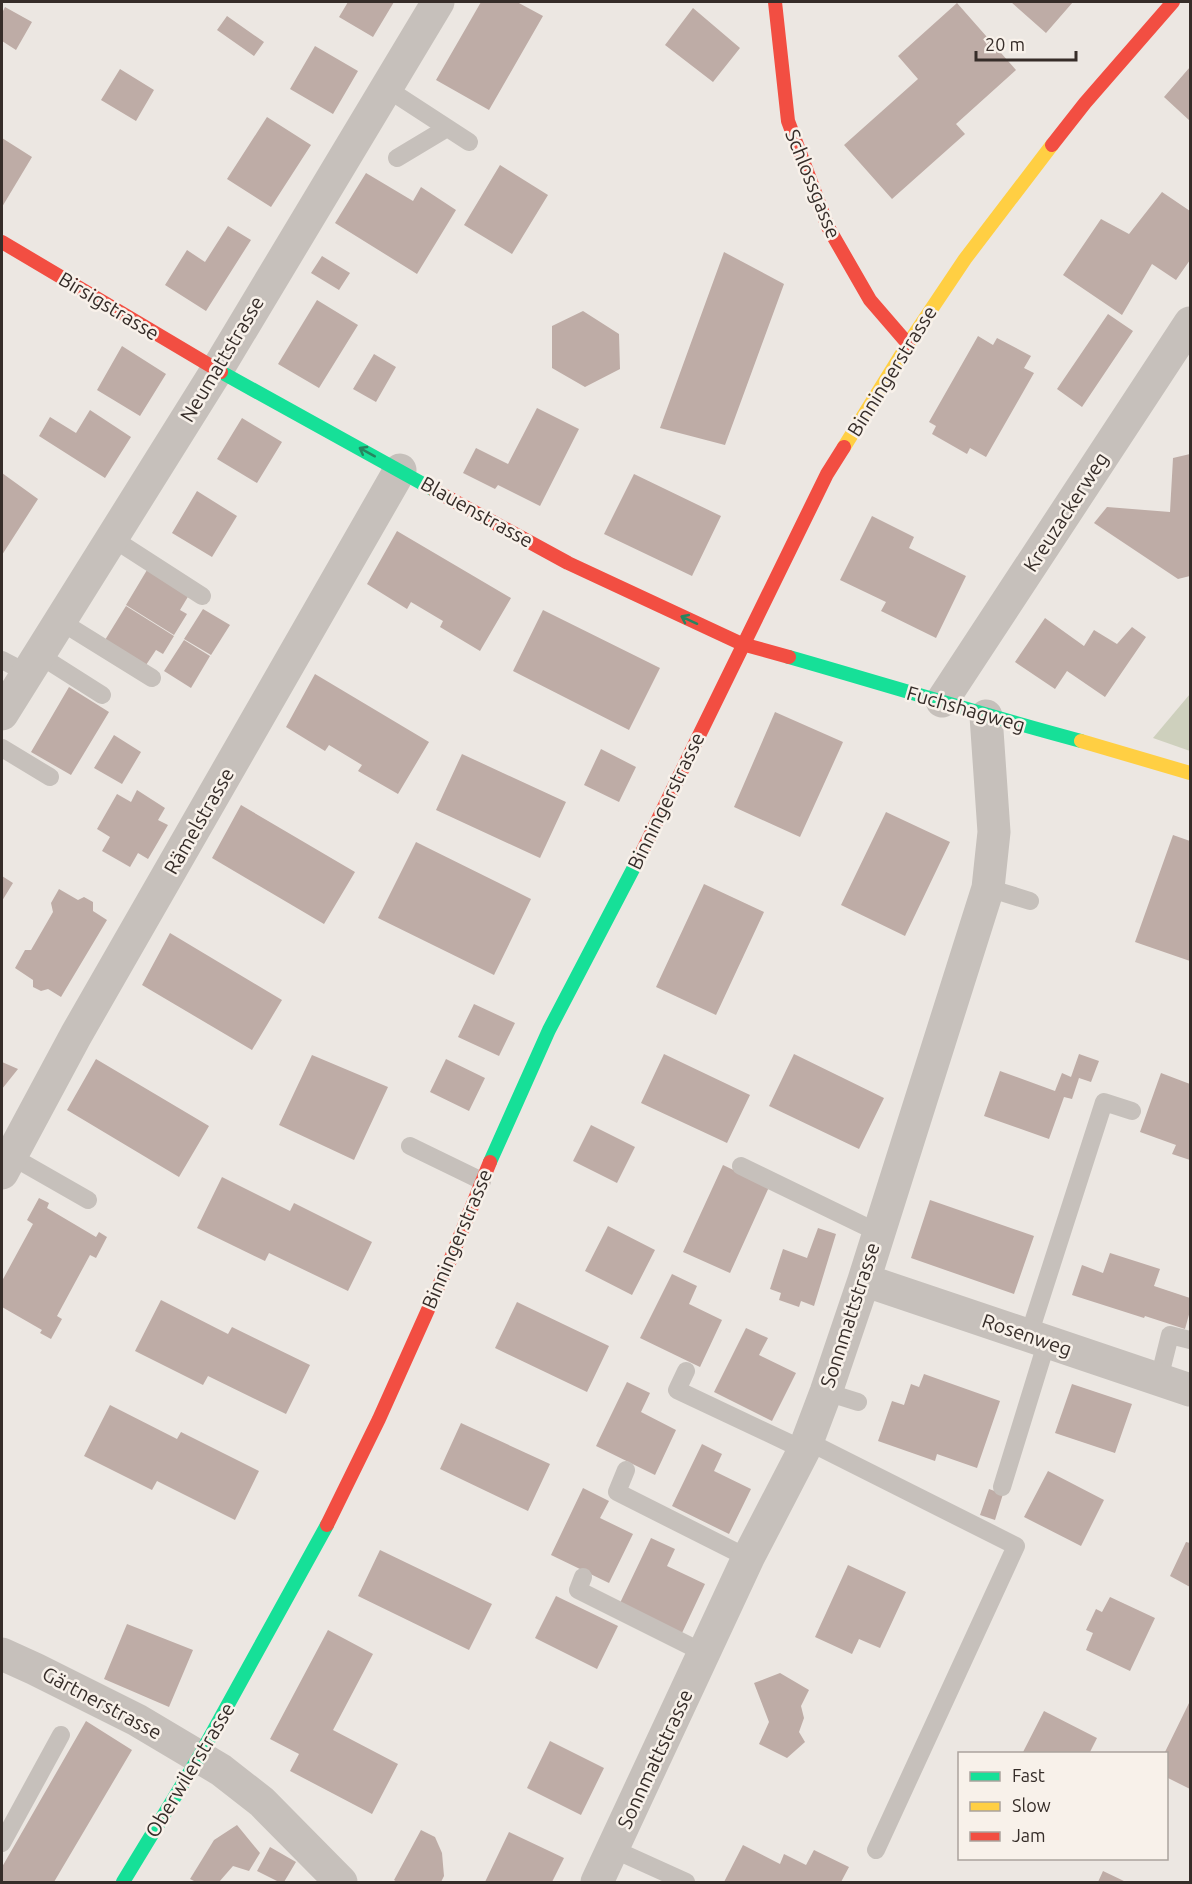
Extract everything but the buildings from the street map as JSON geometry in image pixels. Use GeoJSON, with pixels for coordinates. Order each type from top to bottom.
{"type":"FeatureCollection","features":[{"type":"Feature","properties":{"kind":"main road","name":"Schlossgasse"},"geometry":{"type":"LineString","coordinates":[[775,2],[788,121],[828,227],[870,300],[908,344]]}},
{"type":"Feature","properties":{"kind":"main road","name":"Binningerstrasse"},"geometry":{"type":"LineString","coordinates":[[255,1658],[319,1540],[379,1419],[549,1030],[622,893],[827,474],[908,344],[965,259],[1085,103],[1173,2]]}},
{"type":"Feature","properties":{"kind":"main road","name":"Birsigstrasse"},"geometry":{"type":"LineString","coordinates":[[2,242],[217,370]]}},
{"type":"Feature","properties":{"kind":"main road","name":"Blauenstrasse"},"geometry":{"type":"LineString","coordinates":[[217,370],[568,563],[742,644]]}},
{"type":"Feature","properties":{"kind":"main road","name":"Fuchshagweg"},"geometry":{"type":"LineString","coordinates":[[742,644],[942,701],[986,716],[1129,754],[1191,774]]}},
{"type":"Feature","properties":{"kind":"main road","name":"Oberwilerstrasse"},"geometry":{"type":"LineString","coordinates":[[123,1882],[199,1757],[255,1658]]}},
{"type":"Feature","properties":{"kind":"street","name":"Neumattstrasse"},"geometry":{"type":"LineString","coordinates":[[15,679],[60,621],[217,370],[438,2]]}},
{"type":"Feature","properties":{"kind":"street","name":"Kreuzackerweg"},"geometry":{"type":"LineString","coordinates":[[942,701],[1191,323]]}},
{"type":"Feature","properties":{"kind":"street","name":"Rämelstrasse"},"geometry":{"type":"LineString","coordinates":[[6,1164],[76,1035],[400,470]]}},
{"type":"Feature","properties":{"kind":"street","name":"Sonnmattstrasse"},"geometry":{"type":"LineString","coordinates":[[597,1882],[748,1558],[805,1445],[826,1392],[864,1280],[877,1232],[988,888],[994,832],[986,716]]}},
{"type":"Feature","properties":{"kind":"street","name":"Rosenweg"},"geometry":{"type":"LineString","coordinates":[[864,1280],[1191,1390]]}},
{"type":"Feature","properties":{"kind":"street","name":"Gärtnerstrasse"},"geometry":{"type":"LineString","coordinates":[[2,1654],[137,1720],[221,1770],[262,1802],[341,1882]]}},
{"type":"Feature","properties":{"kind":"lane"},"geometry":{"type":"LineString","coordinates":[[386,88],[469,142]]}},
{"type":"Feature","properties":{"kind":"lane"},"geometry":{"type":"LineString","coordinates":[[397,158],[447,128]]}},
{"type":"Feature","properties":{"kind":"lane"},"geometry":{"type":"LineString","coordinates":[[112,538],[202,596]]}},
{"type":"Feature","properties":{"kind":"lane"},"geometry":{"type":"LineString","coordinates":[[60,621],[152,678]]}},
{"type":"Feature","properties":{"kind":"lane"},"geometry":{"type":"LineString","coordinates":[[15,679],[102,695]]}},
{"type":"Feature","properties":{"kind":"lane"},"geometry":{"type":"LineString","coordinates":[[2,748],[50,777]]}},
{"type":"Feature","properties":{"kind":"lane"},"geometry":{"type":"LineString","coordinates":[[988,888],[1030,902]]}},
{"type":"Feature","properties":{"kind":"lane"},"geometry":{"type":"LineString","coordinates":[[1002,1487],[1038,1338],[1104,1102],[1132,1111]]}},
{"type":"Feature","properties":{"kind":"lane"},"geometry":{"type":"LineString","coordinates":[[410,1146],[482,1181]]}},
{"type":"Feature","properties":{"kind":"lane"},"geometry":{"type":"LineString","coordinates":[[6,1164],[88,1200]]}},
{"type":"Feature","properties":{"kind":"lane"},"geometry":{"type":"LineString","coordinates":[[741,1166],[877,1232]]}},
{"type":"Feature","properties":{"kind":"lane"},"geometry":{"type":"LineString","coordinates":[[1159,1379],[1170,1335],[1191,1340]]}},
{"type":"Feature","properties":{"kind":"lane"},"geometry":{"type":"LineString","coordinates":[[686,1371],[677,1390],[805,1445],[1016,1546],[876,1850]]}},
{"type":"Feature","properties":{"kind":"lane"},"geometry":{"type":"LineString","coordinates":[[826,1392],[858,1402]]}},
{"type":"Feature","properties":{"kind":"lane"},"geometry":{"type":"LineString","coordinates":[[626,1470],[617,1492],[748,1558]]}},
{"type":"Feature","properties":{"kind":"lane"},"geometry":{"type":"LineString","coordinates":[[584,1577],[578,1590],[704,1653]]}},
{"type":"Feature","properties":{"kind":"lane"},"geometry":{"type":"LineString","coordinates":[[2,1844],[61,1735]]}},
{"type":"Feature","properties":{"kind":"lane"},"geometry":{"type":"LineString","coordinates":[[613,1849],[686,1882]]}},
{"type":"Feature","properties":{"kind":"green space"},"geometry":{"type":"Polygon","coordinates":[[[1190,694],[1190,751],[1153,738],[1190,694]]]}},
{"type":"Feature","properties":{"kind":"traffic: fast"},"geometry":{"type":"LineString","coordinates":[[221,372],[434,490]]}},
{"type":"Feature","properties":{"kind":"traffic: fast"},"geometry":{"type":"LineString","coordinates":[[789,657],[1081,741]]}},
{"type":"Feature","properties":{"kind":"traffic: fast"},"geometry":{"type":"LineString","coordinates":[[490,1162],[549,1030],[642,852]]}},
{"type":"Feature","properties":{"kind":"traffic: fast"},"geometry":{"type":"LineString","coordinates":[[123,1882],[199,1757],[327,1525]]}},
{"type":"Feature","properties":{"kind":"traffic: slow"},"geometry":{"type":"LineString","coordinates":[[844,447],[908,344],[965,259],[1052,145]]}},
{"type":"Feature","properties":{"kind":"traffic: slow"},"geometry":{"type":"LineString","coordinates":[[1081,741],[1190,773]]}},
{"type":"Feature","properties":{"kind":"traffic: jam"},"geometry":{"type":"LineString","coordinates":[[775,2],[788,121],[828,227],[870,300],[908,344]]}},
{"type":"Feature","properties":{"kind":"traffic: jam"},"geometry":{"type":"LineString","coordinates":[[1052,145],[1085,103],[1173,2]]}},
{"type":"Feature","properties":{"kind":"traffic: jam"},"geometry":{"type":"LineString","coordinates":[[2,242],[221,372]]}},
{"type":"Feature","properties":{"kind":"traffic: jam"},"geometry":{"type":"LineString","coordinates":[[642,852],[827,474],[844,447]]}},
{"type":"Feature","properties":{"kind":"traffic: jam"},"geometry":{"type":"LineString","coordinates":[[434,490],[568,563],[742,644],[789,657]]}},
{"type":"Feature","properties":{"kind":"traffic: jam"},"geometry":{"type":"LineString","coordinates":[[327,1525],[379,1419],[449,1263],[490,1162]]}}]}
